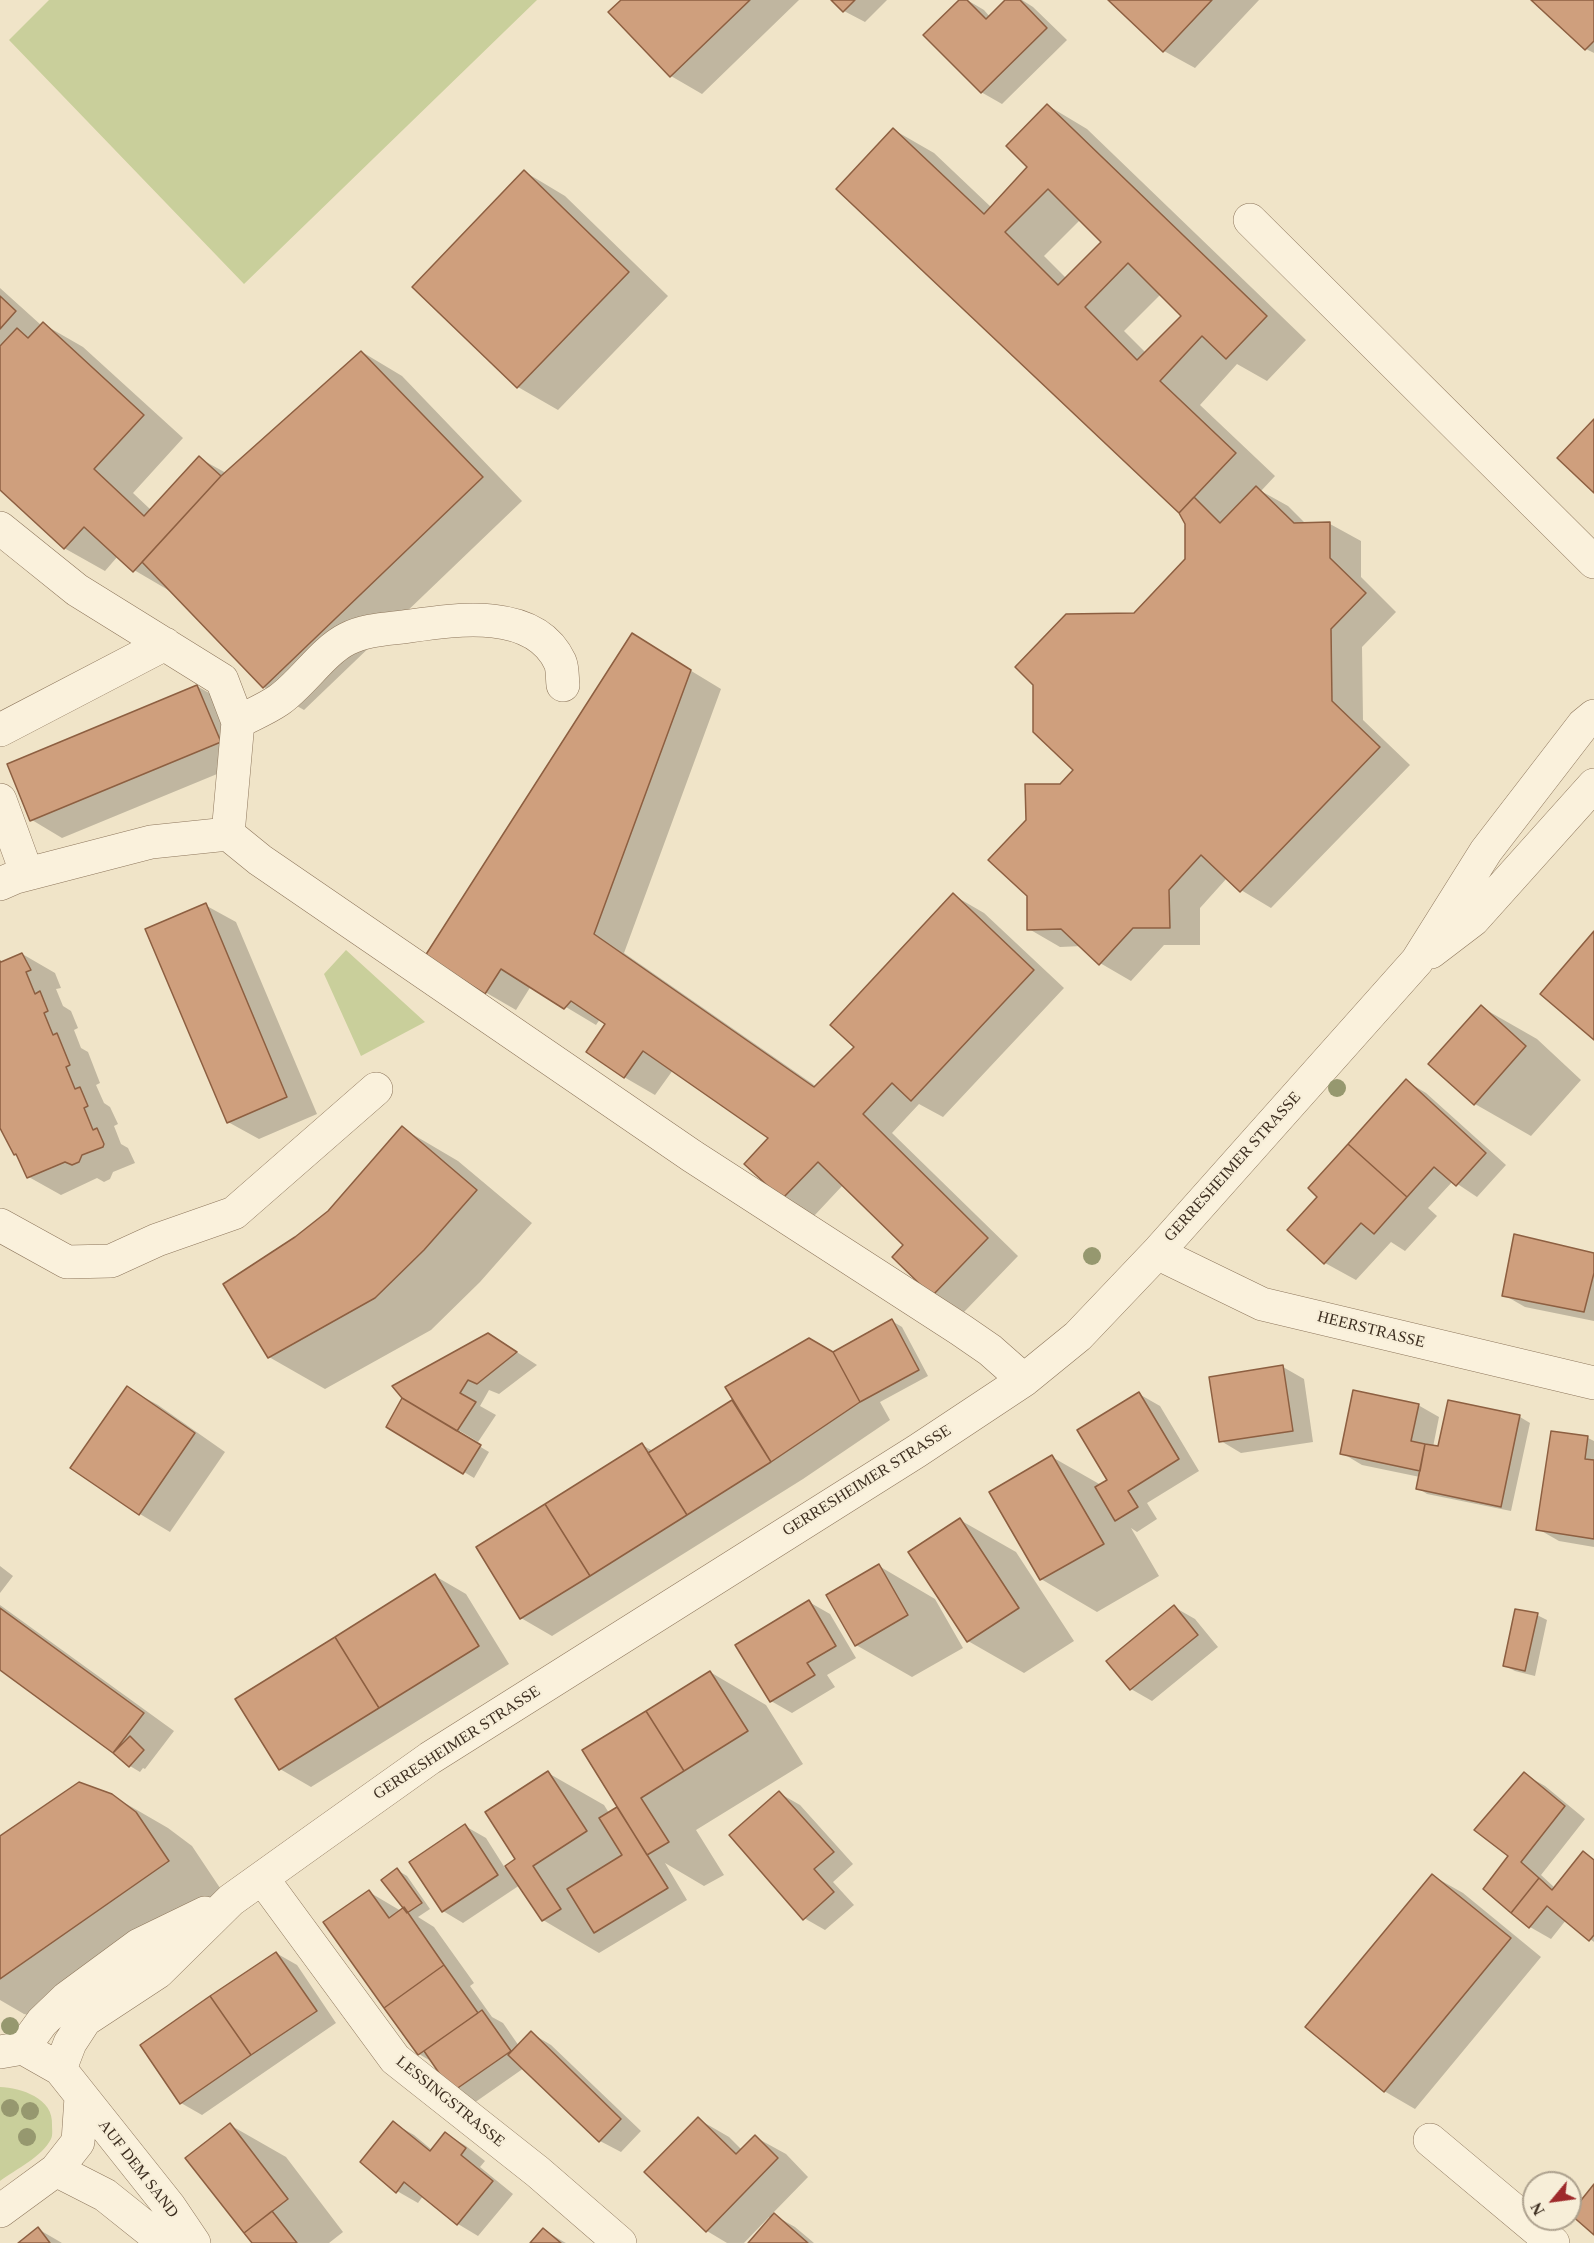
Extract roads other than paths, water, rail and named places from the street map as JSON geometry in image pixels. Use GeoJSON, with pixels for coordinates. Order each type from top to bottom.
{"type":"FeatureCollection","features":[{"type":"Feature","properties":{"kind":"street"},"geometry":{"type":"LineString","coordinates":[[1250,220],[1594,562]]}},
{"type":"Feature","properties":{"kind":"street"},"geometry":{"type":"LineString","coordinates":[[0,528],[77,590],[222,680],[238,722],[228,834]]}},
{"type":"Feature","properties":{"kind":"street"},"geometry":{"type":"LineString","coordinates":[[238,722],[279,700],[344,641],[353,636],[436,622],[477,621],[514,624],[538,636],[551,649],[561,664],[563,685]]}},
{"type":"Feature","properties":{"kind":"street"},"geometry":{"type":"LineString","coordinates":[[0,730],[165,645]]}},
{"type":"Feature","properties":{"kind":"street","name":"GERRESHEIMER STRASSE"},"geometry":{"type":"LineString","coordinates":[[60,2069],[70,2043],[85,2020],[158,1972],[231,1900],[430,1758],[917,1451],[1024,1380],[1085,1330],[1157,1253],[1417,961],[1486,851],[1578,732],[1594,716]]}},
{"type":"Feature","properties":{"kind":"street","name":"GERRESHEIMER STRASSE"},"geometry":{"type":"LineString","coordinates":[[1417,961],[1473,920],[1594,785]]}},
{"type":"Feature","properties":{"kind":"street"},"geometry":{"type":"LineString","coordinates":[[0,800],[14,879],[151,842],[228,834],[260,860],[692,1156],[961,1330],[990,1350],[1024,1380]]}},
{"type":"Feature","properties":{"kind":"street"},"geometry":{"type":"LineString","coordinates":[[0,1225],[67,1262],[111,1261],[157,1240],[234,1213],[376,1089]]}},
{"type":"Feature","properties":{"kind":"street","name":"HEERSTRASSE"},"geometry":{"type":"LineString","coordinates":[[1157,1253],[1262,1304],[1594,1383]]}},
{"type":"Feature","properties":{"kind":"street","name":"LESSINGSTRASSE"},"geometry":{"type":"LineString","coordinates":[[262,1878],[395,2059],[538,2172],[620,2243]]}},
{"type":"Feature","properties":{"kind":"street","name":"GERRESHEIMER STRASSE"},"geometry":{"type":"LineString","coordinates":[[81,2097],[60,2069],[12,2050],[67,1998],[139,1945],[231,1900]]}},
{"type":"Feature","properties":{"kind":"street"},"geometry":{"type":"LineString","coordinates":[[0,2211],[56,2170],[78,2142],[81,2097]]}},
{"type":"Feature","properties":{"kind":"street","name":"AUF DEM SAND"},"geometry":{"type":"LineString","coordinates":[[81,2097],[169,2206],[194,2243]]}},
{"type":"Feature","properties":{"kind":"street"},"geometry":{"type":"LineString","coordinates":[[1430,2140],[1553,2243]]}},
{"type":"Feature","properties":{"kind":"street","name":"AUF DEM SAND"},"geometry":{"type":"LineString","coordinates":[[56,2170],[105,2195],[165,2243]]}}]}
